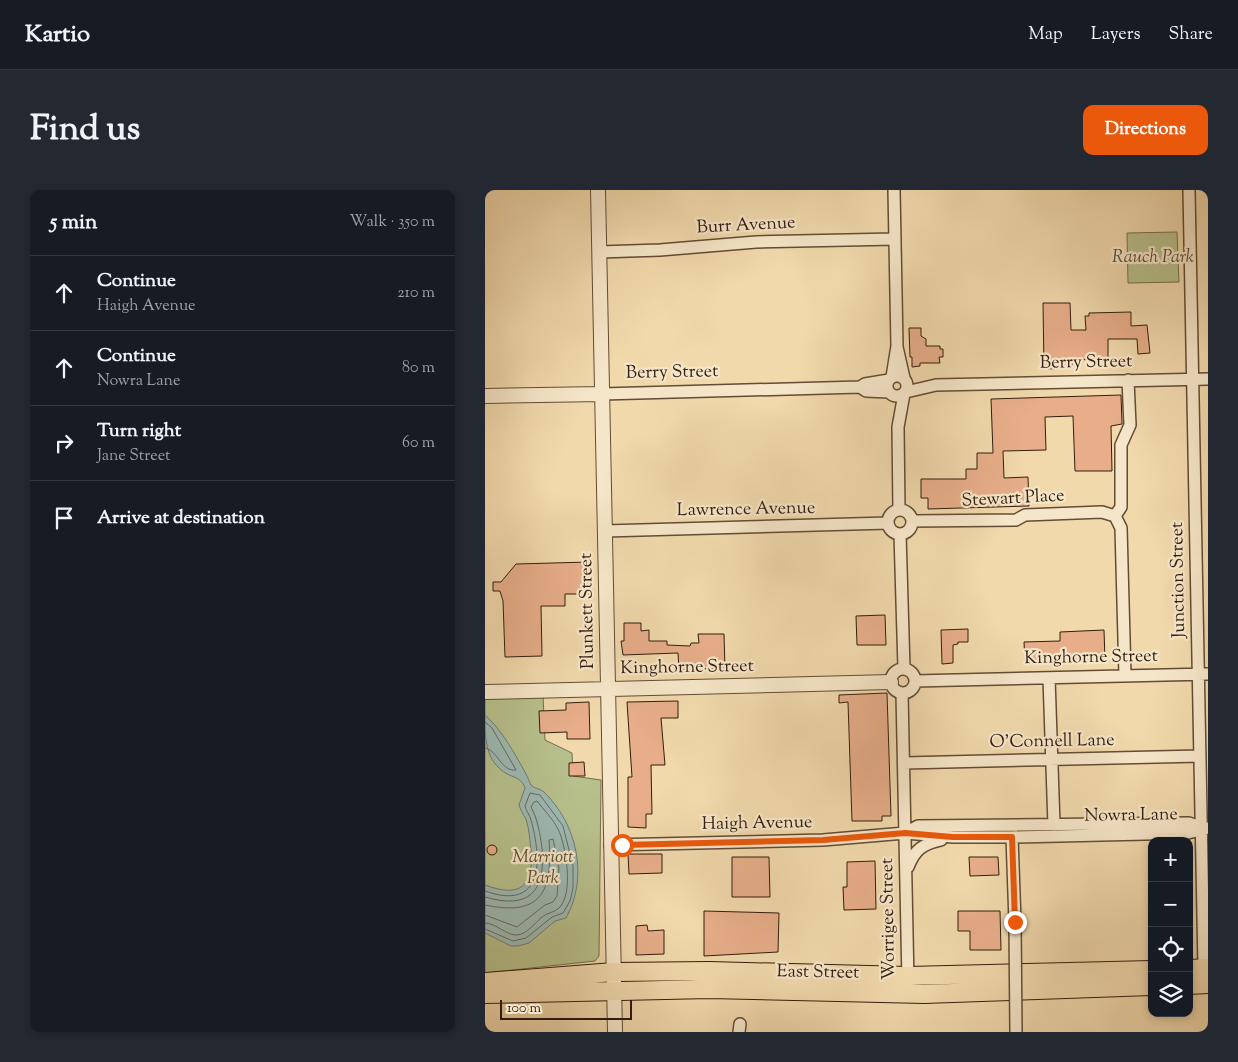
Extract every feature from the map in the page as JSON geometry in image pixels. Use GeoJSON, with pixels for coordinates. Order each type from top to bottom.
{"type":"FeatureCollection","features":[{"type":"Feature","properties":{"kind":"highway","name":"East Street"},"geometry":{"type":"LineString","coordinates":[[485,982],[614,972],[709,971],[908,976],[1148,970]]}},
{"type":"Feature","properties":{"kind":"highway"},"geometry":{"type":"LineString","coordinates":[[1193,981],[1202,972]]}},
{"type":"Feature","properties":{"kind":"highway","name":"East Street"},"geometry":{"type":"LineString","coordinates":[[485,994],[710,989],[908,994],[1148,986]]}},
{"type":"Feature","properties":{"kind":"street","name":"Plunkett Street"},"geometry":{"type":"LineString","coordinates":[[598,190],[615,1032]]}},
{"type":"Feature","properties":{"kind":"street"},"geometry":{"type":"LineString","coordinates":[[894,190],[898,379],[908,387],[898,427],[899,510]]}},
{"type":"Feature","properties":{"kind":"street","name":"Junction Street"},"geometry":{"type":"LineString","coordinates":[[1189,190],[1192,379],[1203,674],[1200,756],[1205,828],[1202,972]]}},
{"type":"Feature","properties":{"kind":"street","name":"Burr Avenue"},"geometry":{"type":"LineString","coordinates":[[599,252],[660,250],[756,242],[895,239]]}},
{"type":"Feature","properties":{"kind":"street"},"geometry":{"type":"LineString","coordinates":[[898,379],[887,386],[898,427]]}},
{"type":"Feature","properties":{"kind":"street","name":"Berry Street"},"geometry":{"type":"LineString","coordinates":[[860,387],[865,384],[898,379],[927,382],[936,385]]}},
{"type":"Feature","properties":{"kind":"street","name":"Berry Street"},"geometry":{"type":"LineString","coordinates":[[905,393],[936,385],[1208,379]]}},
{"type":"Feature","properties":{"kind":"street"},"geometry":{"type":"LineString","coordinates":[[1125,676],[1121,528],[1115,516],[1121,507],[1121,445],[1130,426],[1129,380]]}},
{"type":"Feature","properties":{"kind":"street","name":"Berry Street"},"geometry":{"type":"LineString","coordinates":[[485,396],[860,387],[866,390],[890,393]]}},
{"type":"Feature","properties":{"kind":"street"},"geometry":{"type":"LineString","coordinates":[[890,393],[897,396],[905,393]]}},
{"type":"Feature","properties":{"kind":"street"},"geometry":{"type":"LineString","coordinates":[[899,510],[906,512],[912,521],[909,530],[900,534],[891,530],[888,523],[889,516],[899,510]]}},
{"type":"Feature","properties":{"kind":"street","name":"Stewart Place"},"geometry":{"type":"LineString","coordinates":[[912,521],[1016,520],[1025,516],[1102,512],[1115,516]]}},
{"type":"Feature","properties":{"kind":"street","name":"Lawrence Avenue"},"geometry":{"type":"LineString","coordinates":[[605,531],[888,523]]}},
{"type":"Feature","properties":{"kind":"street"},"geometry":{"type":"LineString","coordinates":[[900,534],[904,669]]}},
{"type":"Feature","properties":{"kind":"street"},"geometry":{"type":"LineString","coordinates":[[904,669],[913,674],[915,681],[911,690],[902,693],[893,689],[891,682],[894,672],[904,669]]}},
{"type":"Feature","properties":{"kind":"street","name":"Kinghorne Street"},"geometry":{"type":"LineString","coordinates":[[915,681],[1203,674]]}},
{"type":"Feature","properties":{"kind":"street"},"geometry":{"type":"LineString","coordinates":[[1049,678],[1054,825]]}},
{"type":"Feature","properties":{"kind":"street","name":"Kinghorne Street"},"geometry":{"type":"LineString","coordinates":[[485,692],[891,682]]}},
{"type":"Feature","properties":{"kind":"street","name":"Worrigee Street"},"geometry":{"type":"LineString","coordinates":[[902,693],[908,994]]}},
{"type":"Feature","properties":{"kind":"street","name":"O'Connell Lane"},"geometry":{"type":"LineString","coordinates":[[904,763],[1200,756]]}},
{"type":"Feature","properties":{"kind":"street","name":"Nowra Lane"},"geometry":{"type":"LineString","coordinates":[[905,833],[918,826],[1189,823],[1205,828]]}},
{"type":"Feature","properties":{"kind":"street","name":"Nowra Lane"},"geometry":{"type":"LineString","coordinates":[[986,825],[1012,837]]}},
{"type":"Feature","properties":{"kind":"street","name":"Nowra Lane"},"geometry":{"type":"LineString","coordinates":[[1012,837],[1035,825]]}},
{"type":"Feature","properties":{"kind":"street","name":"Nowra Lane"},"geometry":{"type":"LineString","coordinates":[[905,833],[953,837],[1012,837],[1188,832],[1205,828]]}},
{"type":"Feature","properties":{"kind":"street","name":"Haigh Avenue"},"geometry":{"type":"LineString","coordinates":[[611,845],[823,840],[905,833]]}},
{"type":"Feature","properties":{"kind":"street","name":"Nowra Lane"},"geometry":{"type":"LineString","coordinates":[[906,871],[912,856],[921,846],[953,837]]}},
{"type":"Feature","properties":{"kind":"street"},"geometry":{"type":"LineString","coordinates":[[1012,837],[1016,1032]]}},
{"type":"Feature","properties":{"kind":"green space","name":"Rauch Park"},"geometry":{"type":"Polygon","coordinates":[[[1177,232],[1179,282],[1128,283],[1127,233],[1177,232]]]}},
{"type":"Feature","properties":{"kind":"green space","name":"Marriott Park"},"geometry":{"type":"Polygon","coordinates":[[[543,695],[545,740],[572,753],[573,776],[601,780],[599,956],[595,961],[485,973],[485,696],[543,695]]]}},
{"type":"Feature","properties":{"kind":"water"},"geometry":{"type":"Polygon","coordinates":[[[485,715],[508,743],[531,785],[544,792],[565,819],[572,835],[576,852],[577,886],[566,918],[555,921],[529,943],[518,946],[511,946],[485,933],[485,885],[507,890],[522,886],[527,881],[530,873],[531,850],[528,826],[519,805],[525,788],[524,785],[500,769],[490,756],[485,733],[485,715]]]}},
{"type":"Feature","properties":{"kind":"building"},"geometry":{"type":"Polygon","coordinates":[[[1043,303],[1070,303],[1071,330],[1086,330],[1085,316],[1089,316],[1089,313],[1131,312],[1131,326],[1147,325],[1150,353],[1138,354],[1137,339],[1108,339],[1108,359],[1072,360],[1072,368],[1044,369],[1043,303]]]}},
{"type":"Feature","properties":{"kind":"building"},"geometry":{"type":"Polygon","coordinates":[[[909,328],[921,328],[921,336],[926,339],[926,346],[940,346],[940,349],[943,349],[943,357],[939,357],[940,363],[920,363],[920,366],[912,367],[909,328]]]}},
{"type":"Feature","properties":{"kind":"building"},"geometry":{"type":"Polygon","coordinates":[[[1121,395],[1122,424],[1111,426],[1112,471],[1075,471],[1073,416],[1045,417],[1046,450],[1003,451],[1004,478],[1028,477],[1029,506],[928,509],[928,498],[921,498],[921,479],[966,479],[966,469],[977,469],[977,453],[993,453],[991,399],[1121,395]]]}},
{"type":"Feature","properties":{"kind":"building"},"geometry":{"type":"Polygon","coordinates":[[[589,562],[590,594],[565,594],[565,606],[541,606],[542,656],[505,657],[503,601],[500,591],[493,591],[493,582],[501,582],[516,564],[589,562]]]}},
{"type":"Feature","properties":{"kind":"building"},"geometry":{"type":"Polygon","coordinates":[[[885,615],[886,645],[857,645],[856,616],[885,615]]]}},
{"type":"Feature","properties":{"kind":"building"},"geometry":{"type":"Polygon","coordinates":[[[624,623],[641,623],[641,631],[649,630],[649,641],[667,641],[667,645],[690,646],[691,643],[699,643],[698,634],[724,634],[725,668],[679,670],[678,653],[623,655],[621,641],[624,641],[624,623]]]}},
{"type":"Feature","properties":{"kind":"building"},"geometry":{"type":"Polygon","coordinates":[[[968,629],[968,642],[958,642],[958,644],[953,645],[953,663],[942,664],[941,630],[968,629]]]}},
{"type":"Feature","properties":{"kind":"building"},"geometry":{"type":"Polygon","coordinates":[[[1104,630],[1105,660],[1025,663],[1024,642],[1060,641],[1060,632],[1104,630]]]}},
{"type":"Feature","properties":{"kind":"building"},"geometry":{"type":"Polygon","coordinates":[[[887,693],[891,816],[882,816],[882,821],[852,821],[848,702],[839,703],[839,695],[887,693]]]}},
{"type":"Feature","properties":{"kind":"building"},"geometry":{"type":"Polygon","coordinates":[[[678,701],[678,718],[661,718],[665,765],[651,765],[652,814],[646,814],[646,828],[628,827],[628,777],[632,777],[627,702],[678,701]]]}},
{"type":"Feature","properties":{"kind":"building"},"geometry":{"type":"Polygon","coordinates":[[[589,702],[590,739],[567,739],[567,732],[540,733],[539,711],[566,710],[566,703],[589,702]]]}},
{"type":"Feature","properties":{"kind":"building"},"geometry":{"type":"Polygon","coordinates":[[[584,762],[585,776],[569,776],[569,763],[584,762]]]}},
{"type":"Feature","properties":{"kind":"building"},"geometry":{"type":"Polygon","coordinates":[[[490,845],[494,845],[497,850],[496,854],[490,855],[487,852],[487,848],[490,845]]]}},
{"type":"Feature","properties":{"kind":"building"},"geometry":{"type":"Polygon","coordinates":[[[628,854],[662,854],[662,873],[629,874],[628,854]]]}},
{"type":"Feature","properties":{"kind":"building"},"geometry":{"type":"Polygon","coordinates":[[[732,857],[769,857],[770,897],[732,897],[732,857]]]}},
{"type":"Feature","properties":{"kind":"building"},"geometry":{"type":"Polygon","coordinates":[[[969,857],[998,857],[999,875],[970,876],[969,857]]]}},
{"type":"Feature","properties":{"kind":"building"},"geometry":{"type":"Polygon","coordinates":[[[875,861],[876,909],[844,910],[843,887],[847,887],[847,862],[875,861]]]}},
{"type":"Feature","properties":{"kind":"building"},"geometry":{"type":"Polygon","coordinates":[[[704,911],[779,913],[778,952],[704,956],[704,911]]]}},
{"type":"Feature","properties":{"kind":"building"},"geometry":{"type":"Polygon","coordinates":[[[958,911],[1000,911],[1001,950],[970,950],[970,931],[958,931],[958,911]]]}},
{"type":"Feature","properties":{"kind":"building"},"geometry":{"type":"Polygon","coordinates":[[[647,925],[648,931],[664,930],[664,954],[636,955],[636,926],[647,925]]]}},
{"type":"Feature","properties":{"kind":"route"},"geometry":{"type":"LineString","coordinates":[[622,845],[823,840],[905,833],[953,837],[1012,837],[1015,922]]}}]}
